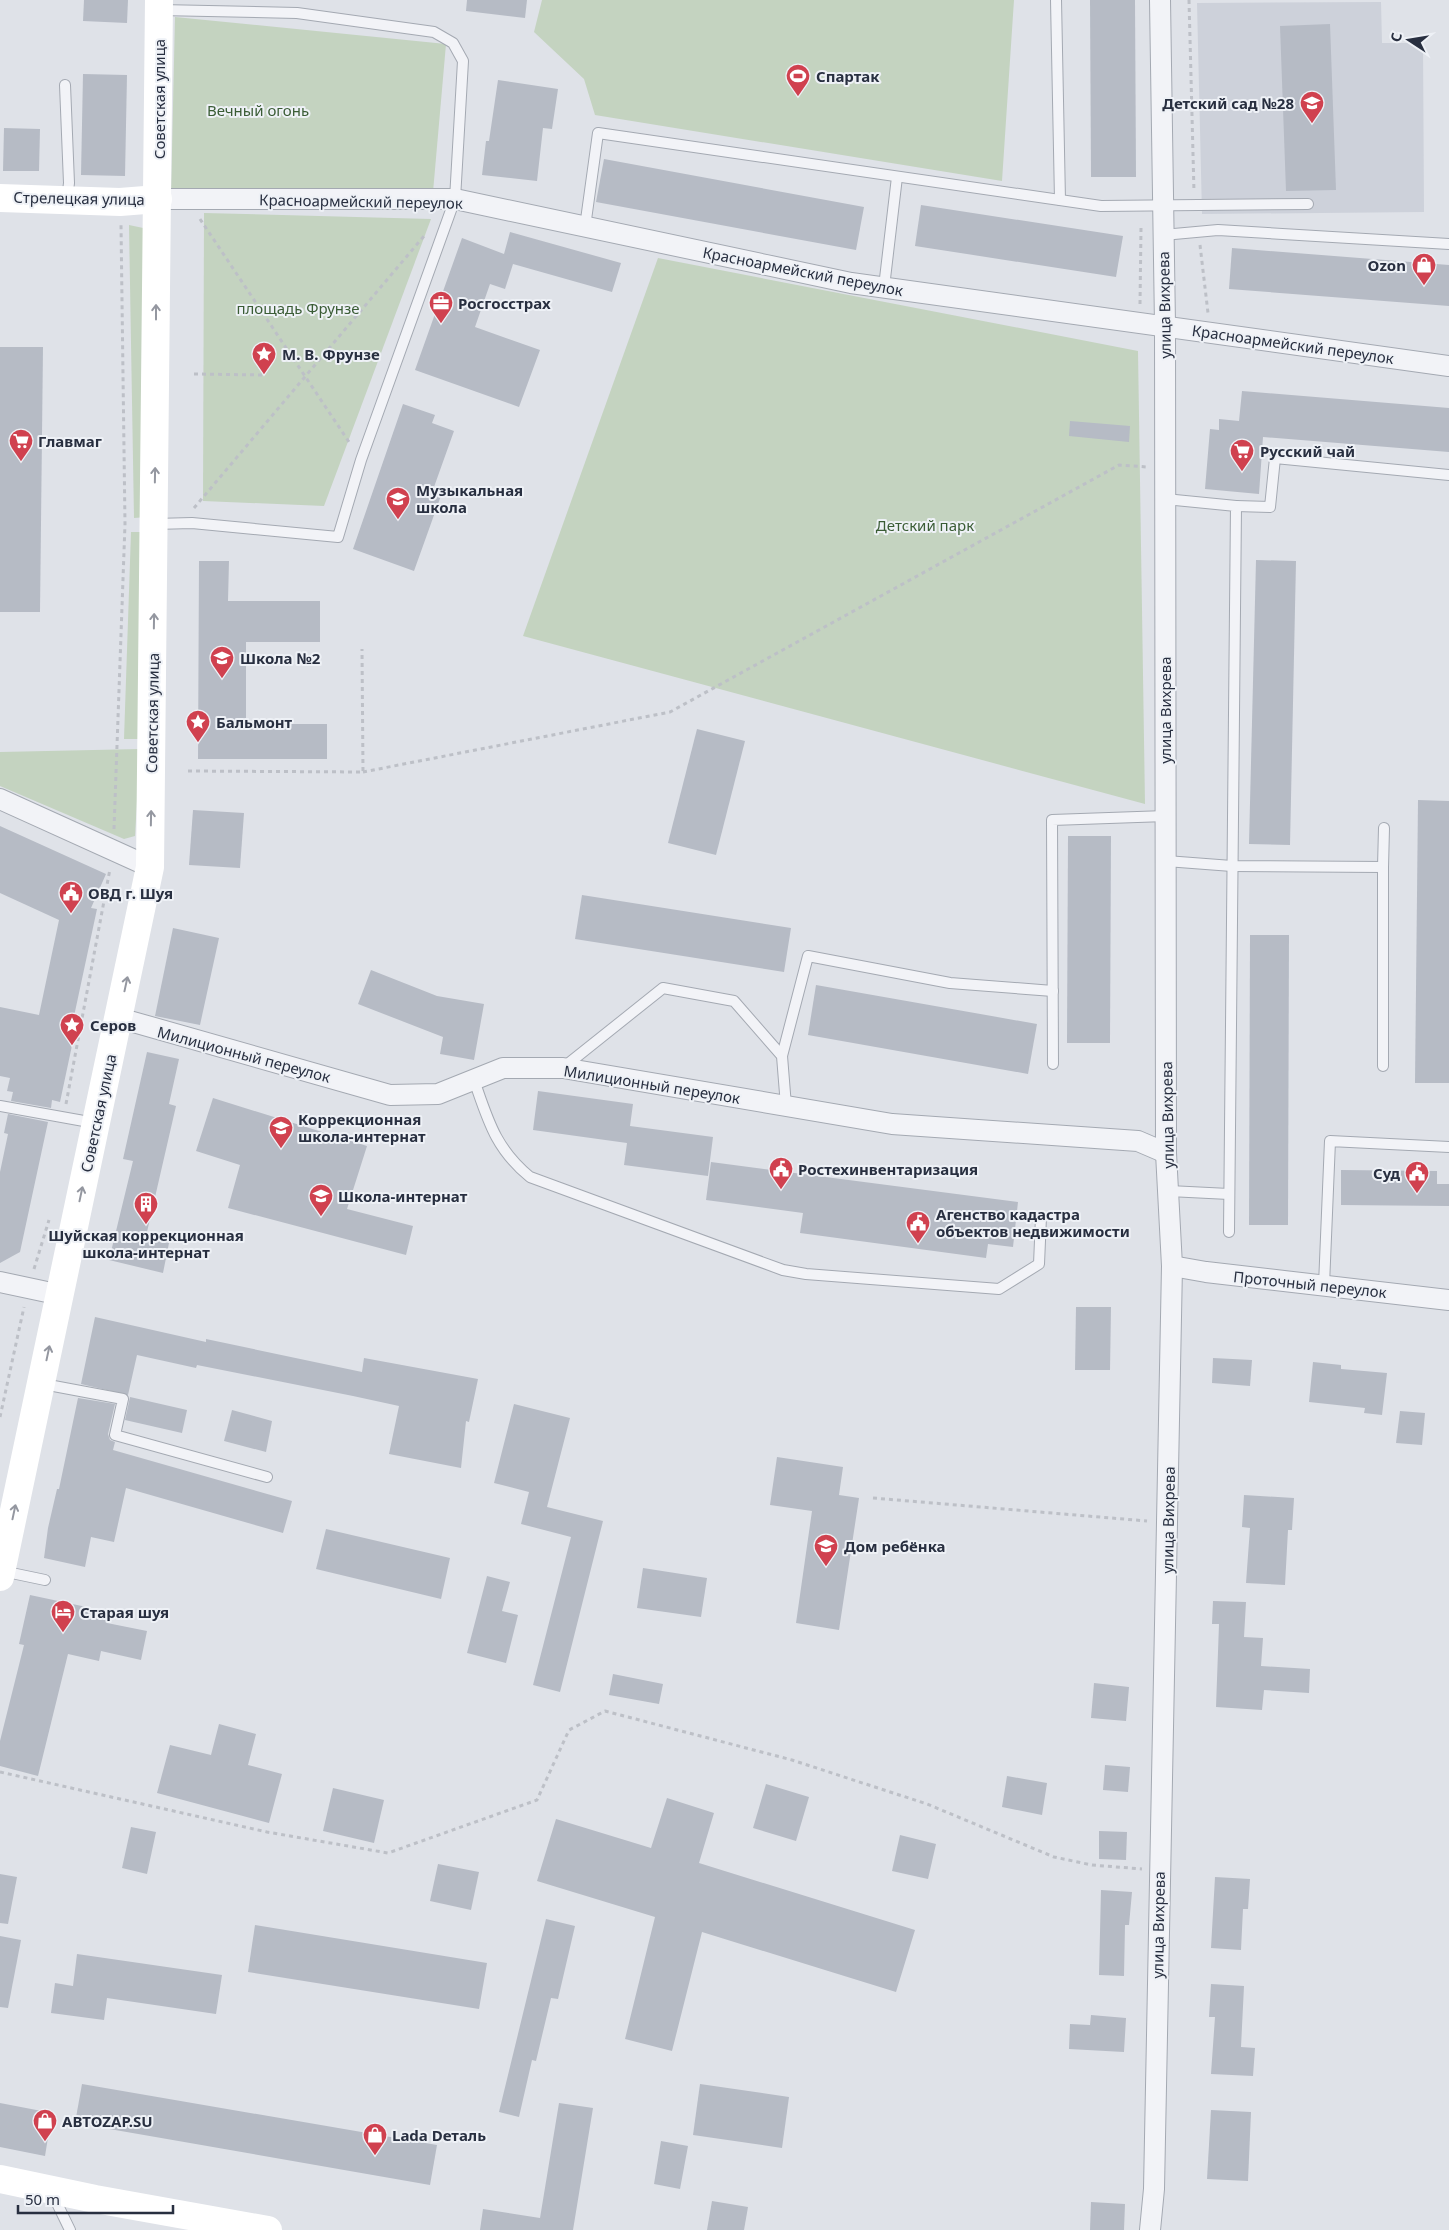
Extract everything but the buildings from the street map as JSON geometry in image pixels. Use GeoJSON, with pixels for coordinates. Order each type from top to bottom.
{"type":"FeatureCollection","features":[{"type":"Feature","properties":{"kind":"street","name":"улица Вихрева"},"geometry":{"type":"LineString","coordinates":[[1150,2230],[1154,2189],[1172,1266],[1166,1153],[1165,468],[1160,0]]}},
{"type":"Feature","properties":{"kind":"street","name":"Советская улица"},"geometry":{"type":"LineString","coordinates":[[158,199],[159,5]]}},
{"type":"Feature","properties":{"kind":"street","name":"Стрелецкая улица"},"geometry":{"type":"LineString","coordinates":[[0,198],[120,202],[158,199]]}},
{"type":"Feature","properties":{"kind":"street","name":"Красноармейский переулок"},"geometry":{"type":"LineString","coordinates":[[158,199],[455,199],[851,283],[1449,366]]}},
{"type":"Feature","properties":{"kind":"street"},"geometry":{"type":"LineString","coordinates":[[155,524],[156,217],[158,199]]}},
{"type":"Feature","properties":{"kind":"street","name":"Советская улица"},"geometry":{"type":"LineString","coordinates":[[1,1574],[61,1295],[87,1122],[119,1018],[150,867],[155,524]]}},
{"type":"Feature","properties":{"kind":"street"},"geometry":{"type":"LineString","coordinates":[[0,799],[113,852],[150,867]]}},
{"type":"Feature","properties":{"kind":"street","name":"Милиционный переулок"},"geometry":{"type":"LineString","coordinates":[[119,1018],[390,1095],[438,1094],[503,1068],[563,1068],[892,1124],[1138,1140],[1166,1153]]}},
{"type":"Feature","properties":{"kind":"street","name":"Проточный переулок"},"geometry":{"type":"LineString","coordinates":[[1172,1266],[1206,1272],[1449,1300]]}},
{"type":"Feature","properties":{"kind":"street"},"geometry":{"type":"LineString","coordinates":[[0,1282],[61,1295]]}},
{"type":"Feature","properties":{"kind":"street"},"geometry":{"type":"LineString","coordinates":[[0,2179],[268,2230]]}},
{"type":"Feature","properties":{"kind":"lane"},"geometry":{"type":"LineString","coordinates":[[1056,0],[1060,200]]}},
{"type":"Feature","properties":{"kind":"lane"},"geometry":{"type":"LineString","coordinates":[[155,524],[192,523],[338,537],[361,460],[455,199],[462,61],[453,43],[434,32],[297,13],[159,5]]}},
{"type":"Feature","properties":{"kind":"lane"},"geometry":{"type":"LineString","coordinates":[[65,85],[69,183],[67,200]]}},
{"type":"Feature","properties":{"kind":"lane"},"geometry":{"type":"LineString","coordinates":[[585,227],[598,133],[1101,206],[1308,204]]}},
{"type":"Feature","properties":{"kind":"lane"},"geometry":{"type":"LineString","coordinates":[[884,288],[897,177]]}},
{"type":"Feature","properties":{"kind":"lane"},"geometry":{"type":"LineString","coordinates":[[1163,235],[1218,230],[1449,244]]}},
{"type":"Feature","properties":{"kind":"lane"},"geometry":{"type":"LineString","coordinates":[[1165,498],[1236,506],[1270,507],[1274,458],[1449,475]]}},
{"type":"Feature","properties":{"kind":"lane"},"geometry":{"type":"LineString","coordinates":[[1229,1232],[1236,506]]}},
{"type":"Feature","properties":{"kind":"lane"},"geometry":{"type":"LineString","coordinates":[[1053,1064],[1052,820],[1166,816]]}},
{"type":"Feature","properties":{"kind":"lane"},"geometry":{"type":"LineString","coordinates":[[1383,1066],[1384,828]]}},
{"type":"Feature","properties":{"kind":"lane"},"geometry":{"type":"LineString","coordinates":[[1166,861],[1232,866],[1383,866]]}},
{"type":"Feature","properties":{"kind":"lane"},"geometry":{"type":"LineString","coordinates":[[786,1106],[782,1056],[808,956],[950,984],[1053,990]]}},
{"type":"Feature","properties":{"kind":"lane"},"geometry":{"type":"LineString","coordinates":[[563,1068],[663,988],[734,1001],[782,1056]]}},
{"type":"Feature","properties":{"kind":"lane"},"geometry":{"type":"LineString","coordinates":[[474,1080],[492,1131],[514,1164],[530,1177],[783,1270],[806,1274],[999,1290],[1039,1264],[1041,1216]]}},
{"type":"Feature","properties":{"kind":"lane"},"geometry":{"type":"LineString","coordinates":[[0,1106],[87,1122]]}},
{"type":"Feature","properties":{"kind":"lane"},"geometry":{"type":"LineString","coordinates":[[1324,1285],[1330,1141],[1449,1147]]}},
{"type":"Feature","properties":{"kind":"lane"},"geometry":{"type":"LineString","coordinates":[[1169,1191],[1229,1194]]}},
{"type":"Feature","properties":{"kind":"lane"},"geometry":{"type":"LineString","coordinates":[[42,1384],[123,1399],[115,1435],[267,1477]]}},
{"type":"Feature","properties":{"kind":"lane"},"geometry":{"type":"LineString","coordinates":[[1,1574],[45,1580]]}},
{"type":"Feature","properties":{"kind":"lane"},"geometry":{"type":"LineString","coordinates":[[50,2190],[70,2230]]}},
{"type":"Feature","properties":{"kind":"path"},"geometry":{"type":"LineString","coordinates":[[1189,0],[1195,205]]}},
{"type":"Feature","properties":{"kind":"path"},"geometry":{"type":"LineString","coordinates":[[87,1122],[66,1108],[113,852],[125,524],[120,202]]}},
{"type":"Feature","properties":{"kind":"path"},"geometry":{"type":"LineString","coordinates":[[196,213],[361,460]]}},
{"type":"Feature","properties":{"kind":"path"},"geometry":{"type":"LineString","coordinates":[[192,511],[430,229]]}},
{"type":"Feature","properties":{"kind":"path"},"geometry":{"type":"LineString","coordinates":[[1199,232],[1210,332]]}},
{"type":"Feature","properties":{"kind":"path"},"geometry":{"type":"LineString","coordinates":[[194,374],[264,375]]}},
{"type":"Feature","properties":{"kind":"path"},"geometry":{"type":"LineString","coordinates":[[188,772],[363,772],[670,712],[1119,465],[1165,468]]}},
{"type":"Feature","properties":{"kind":"path"},"geometry":{"type":"LineString","coordinates":[[362,649],[363,772]]}},
{"type":"Feature","properties":{"kind":"path"},"geometry":{"type":"LineString","coordinates":[[0,1417],[28,1288],[51,1214]]}},
{"type":"Feature","properties":{"kind":"path"},"geometry":{"type":"LineString","coordinates":[[873,1498],[1168,1523]]}},
{"type":"Feature","properties":{"kind":"path"},"geometry":{"type":"LineString","coordinates":[[0,1772],[267,1832],[388,1853],[537,1800],[569,1730],[605,1711],[801,1763],[927,1804],[1054,1857],[1092,1865],[1159,1870]]}},
{"type":"Feature","properties":{"kind":"shaded area","name":"Детский сад №28"},"geometry":{"type":"Polygon","coordinates":[[[1381,2],[1382,43],[1423,43],[1424,212],[1202,214],[1197,3],[1381,2]]]}},
{"type":"Feature","properties":{"kind":"green space","name":"Спартак"},"geometry":{"type":"Polygon","coordinates":[[[542,0],[1014,0],[1002,181],[595,115],[584,79],[534,32],[542,0]]]}},
{"type":"Feature","properties":{"kind":"green space","name":"Вечный огонь"},"geometry":{"type":"Polygon","coordinates":[[[175,17],[446,44],[433,192],[171,195],[175,17]]]}},
{"type":"Feature","properties":{"kind":"green space","name":"площадь Фрунзе"},"geometry":{"type":"Polygon","coordinates":[[[204,213],[431,219],[324,506],[203,501],[204,213]]]}},
{"type":"Feature","properties":{"kind":"green space"},"geometry":{"type":"Polygon","coordinates":[[[129,225],[148,229],[147,517],[134,518],[129,225]]]}},
{"type":"Feature","properties":{"kind":"green space","name":"Детский парк"},"geometry":{"type":"Polygon","coordinates":[[[658,258],[1138,351],[1145,804],[523,636],[658,258]]]}},
{"type":"Feature","properties":{"kind":"green space"},"geometry":{"type":"Polygon","coordinates":[[[131,532],[146,532],[141,739],[124,739],[131,532]]]}},
{"type":"Feature","properties":{"kind":"green space"},"geometry":{"type":"Polygon","coordinates":[[[140,749],[135,836],[124,839],[0,786],[0,752],[140,749]]]}},
{"type":"Feature","properties":{"kind":"place","name":"Спартак"},"geometry":{"type":"Point","coordinates":[798,97]}},
{"type":"Feature","properties":{"kind":"place","name":"Детский сад №28"},"geometry":{"type":"Point","coordinates":[1312,124]}},
{"type":"Feature","properties":{"kind":"place","name":"Ozon"},"geometry":{"type":"Point","coordinates":[1424,286]}},
{"type":"Feature","properties":{"kind":"place","name":"Росгосстрах"},"geometry":{"type":"Point","coordinates":[441,324]}},
{"type":"Feature","properties":{"kind":"place","name":"М. В. Фрунзе"},"geometry":{"type":"Point","coordinates":[264,375]}},
{"type":"Feature","properties":{"kind":"place","name":"Главмаг"},"geometry":{"type":"Point","coordinates":[21,462]}},
{"type":"Feature","properties":{"kind":"place","name":"Русский чай"},"geometry":{"type":"Point","coordinates":[1242,472]}},
{"type":"Feature","properties":{"kind":"place","name":"Музыкальная школа"},"geometry":{"type":"Point","coordinates":[398,520]}},
{"type":"Feature","properties":{"kind":"place","name":"Школа №2"},"geometry":{"type":"Point","coordinates":[222,679]}},
{"type":"Feature","properties":{"kind":"place","name":"Бальмонт"},"geometry":{"type":"Point","coordinates":[198,743]}},
{"type":"Feature","properties":{"kind":"place","name":"ОВД г. Шуя"},"geometry":{"type":"Point","coordinates":[71,914]}},
{"type":"Feature","properties":{"kind":"place","name":"Серов"},"geometry":{"type":"Point","coordinates":[72,1046]}},
{"type":"Feature","properties":{"kind":"place","name":"Коррекционная школа-интернат"},"geometry":{"type":"Point","coordinates":[281,1149]}},
{"type":"Feature","properties":{"kind":"place","name":"Ростехинвентаризация"},"geometry":{"type":"Point","coordinates":[781,1190]}},
{"type":"Feature","properties":{"kind":"place","name":"Суд"},"geometry":{"type":"Point","coordinates":[1417,1194]}},
{"type":"Feature","properties":{"kind":"place","name":"Школа-интернат"},"geometry":{"type":"Point","coordinates":[321,1217]}},
{"type":"Feature","properties":{"kind":"place","name":"Шуйская коррекционная школа-интернат"},"geometry":{"type":"Point","coordinates":[146,1225]}},
{"type":"Feature","properties":{"kind":"place","name":"Агенство кадастра объектов недвижимости"},"geometry":{"type":"Point","coordinates":[918,1244]}},
{"type":"Feature","properties":{"kind":"place","name":"Дом ребёнка"},"geometry":{"type":"Point","coordinates":[826,1567]}},
{"type":"Feature","properties":{"kind":"place","name":"Старая шуя"},"geometry":{"type":"Point","coordinates":[63,1633]}},
{"type":"Feature","properties":{"kind":"place","name":"АВТОZAP.SU"},"geometry":{"type":"Point","coordinates":[45,2142]}},
{"type":"Feature","properties":{"kind":"place","name":"Lada Dеталь"},"geometry":{"type":"Point","coordinates":[375,2156]}}]}
